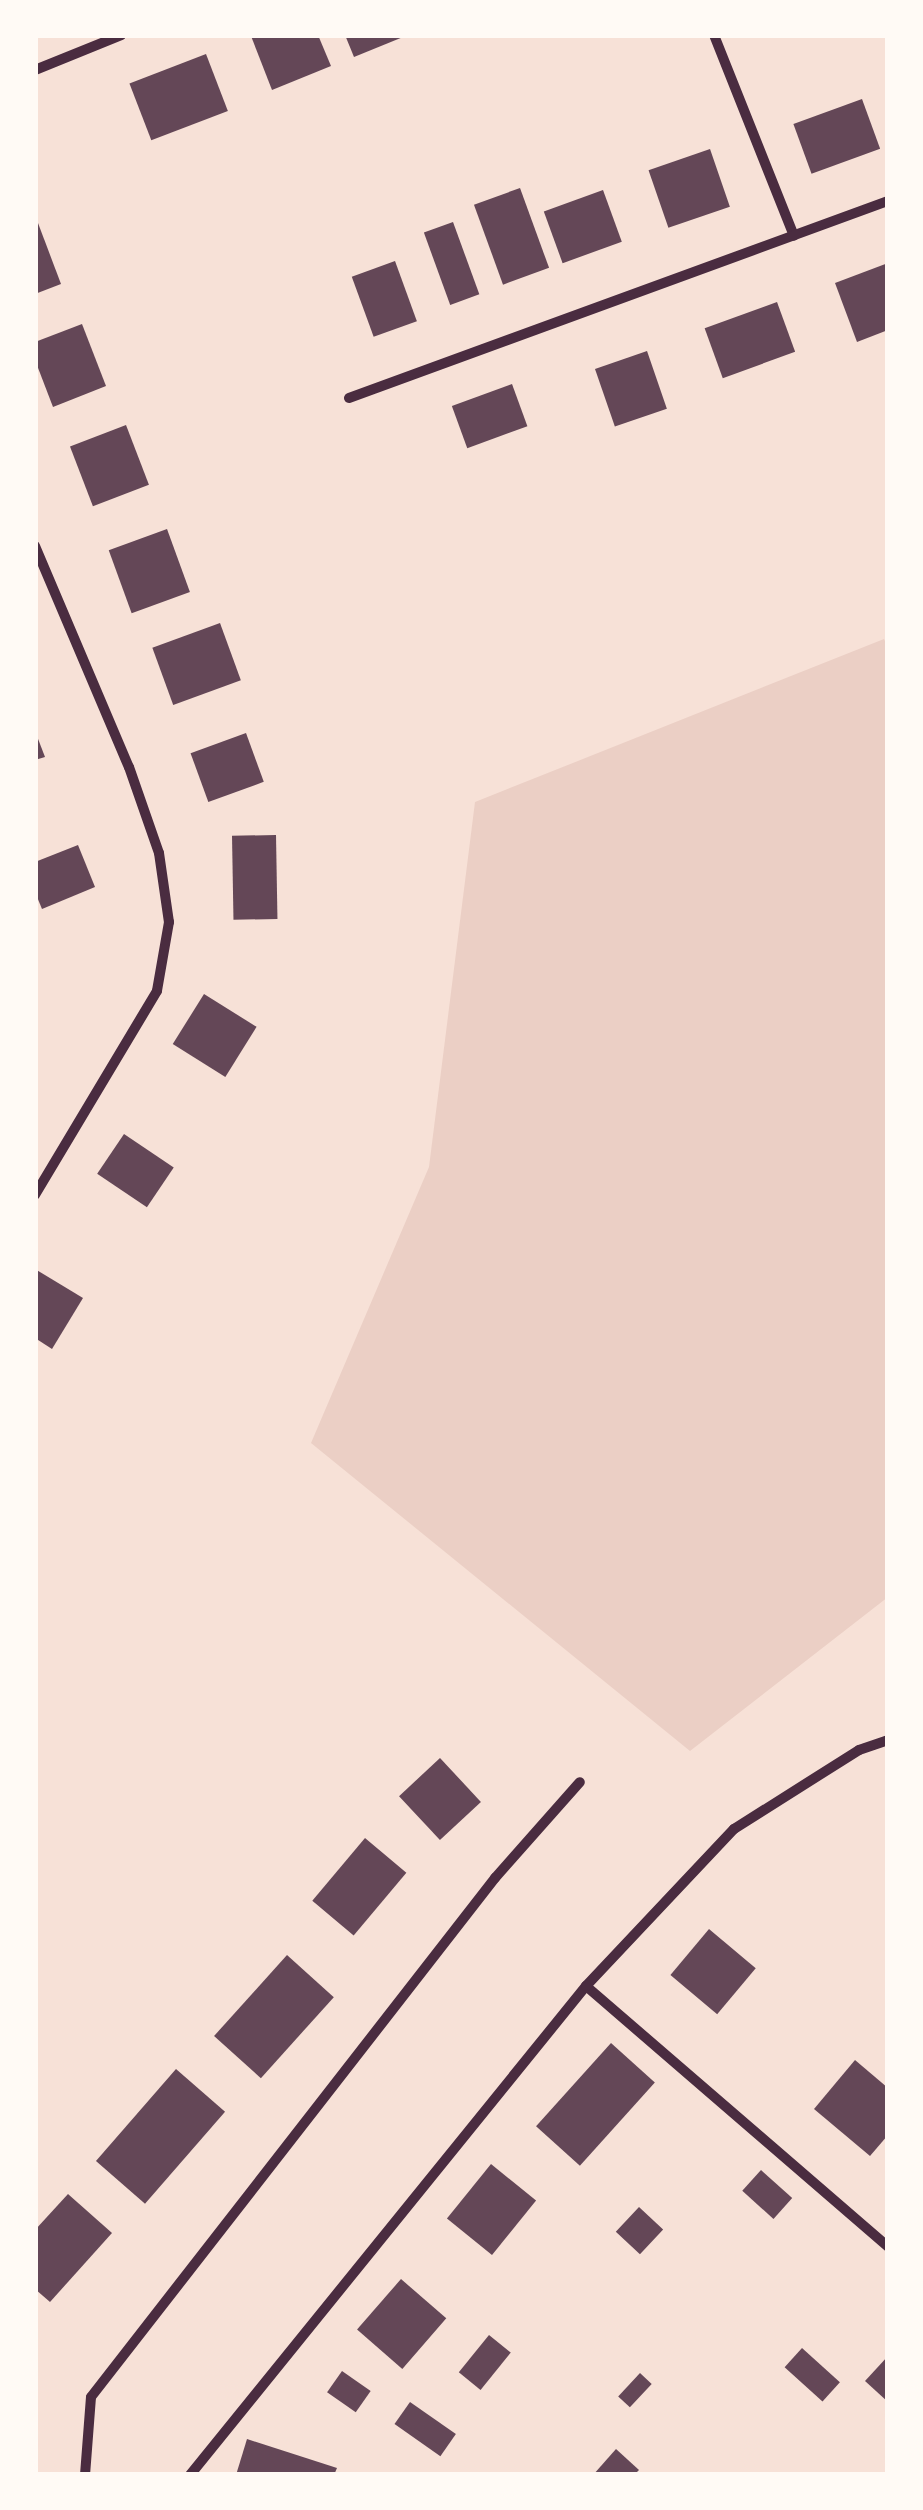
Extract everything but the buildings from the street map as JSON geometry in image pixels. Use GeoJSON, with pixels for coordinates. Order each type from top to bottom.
{"type":"FeatureCollection","features":[{"type":"Feature","properties":{"kind":"street"},"geometry":{"type":"LineString","coordinates":[[35,70],[121,35]]}},
{"type":"Feature","properties":{"kind":"street"},"geometry":{"type":"LineString","coordinates":[[714,35],[794,236]]}},
{"type":"Feature","properties":{"kind":"street"},"geometry":{"type":"LineString","coordinates":[[349,398],[888,201]]}},
{"type":"Feature","properties":{"kind":"street"},"geometry":{"type":"LineString","coordinates":[[35,546],[135,784],[159,853],[169,922],[157,991],[35,1195]]}},
{"type":"Feature","properties":{"kind":"street"},"geometry":{"type":"LineString","coordinates":[[190,2475],[586,1986],[734,1829],[859,1750],[888,1740]]}},
{"type":"Feature","properties":{"kind":"street"},"geometry":{"type":"LineString","coordinates":[[84,2475],[91,2396],[494,1878],[580,1782]]}},
{"type":"Feature","properties":{"kind":"street"},"geometry":{"type":"LineString","coordinates":[[586,1986],[888,2247]]}},
{"type":"Feature","properties":{"kind":"shaded area"},"geometry":{"type":"Polygon","coordinates":[[[884,639],[888,647],[888,1597],[690,1751],[311,1443],[429,1167],[475,802],[884,639]]]}}]}
